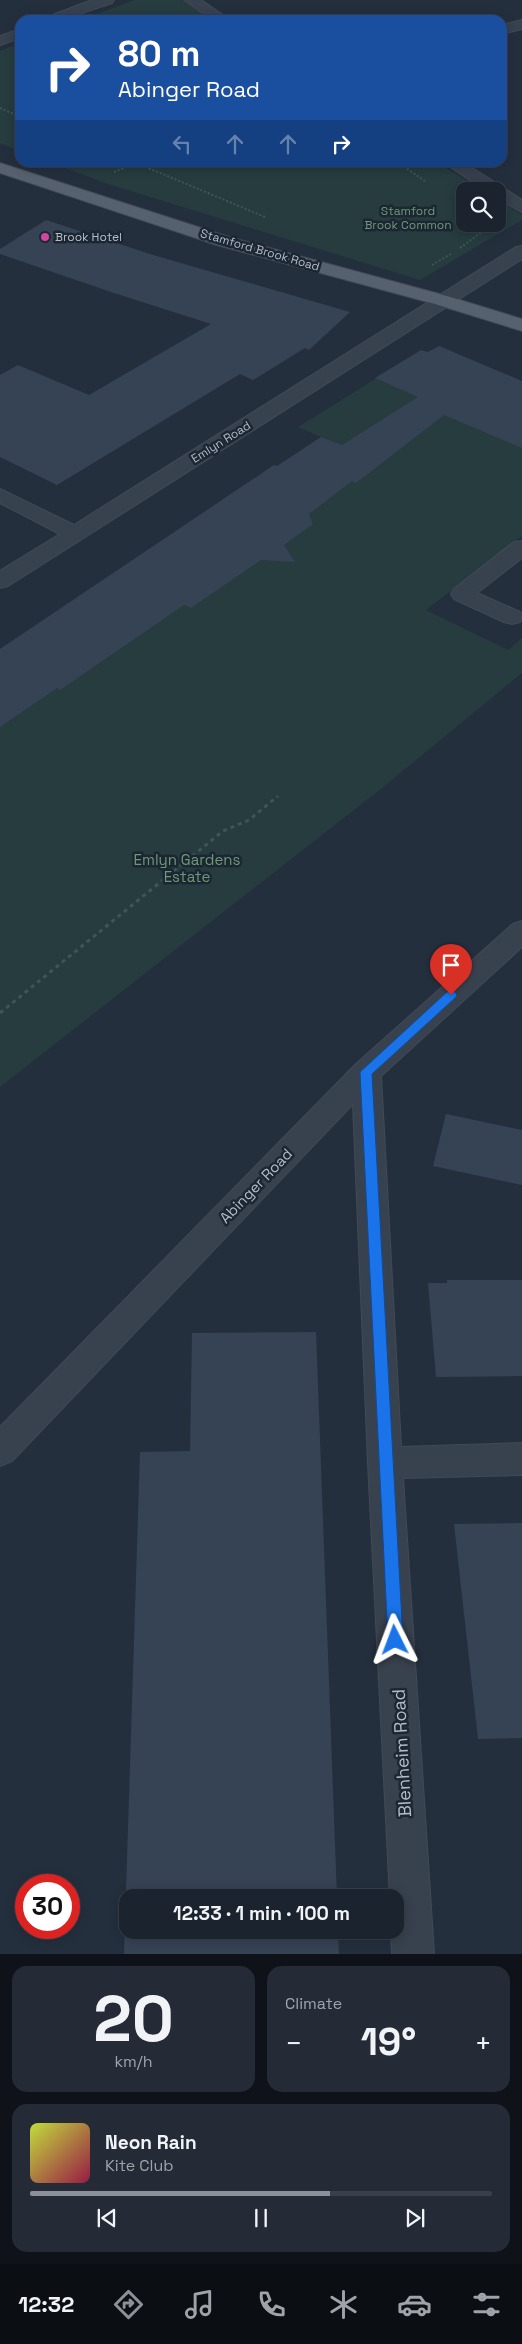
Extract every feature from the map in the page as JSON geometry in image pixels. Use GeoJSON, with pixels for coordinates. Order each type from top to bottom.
{"type":"FeatureCollection","features":[{"type":"Feature","properties":{"kind":"main road","name":"Stamford Brook Road"},"geometry":{"type":"LineString","coordinates":[[0,168],[223,241],[441,300],[522,325]]}},
{"type":"Feature","properties":{"kind":"street"},"geometry":{"type":"LineString","coordinates":[[63,15],[79,8],[107,0]]}},
{"type":"Feature","properties":{"kind":"street"},"geometry":{"type":"LineString","coordinates":[[191,0],[216,15]]}},
{"type":"Feature","properties":{"kind":"street"},"geometry":{"type":"LineString","coordinates":[[507,28],[522,24]]}},
{"type":"Feature","properties":{"kind":"street"},"geometry":{"type":"LineString","coordinates":[[0,41],[15,35]]}},
{"type":"Feature","properties":{"kind":"street"},"geometry":{"type":"LineString","coordinates":[[459,167],[482,182]]}},
{"type":"Feature","properties":{"kind":"street"},"geometry":{"type":"LineString","coordinates":[[506,197],[522,207]]}},
{"type":"Feature","properties":{"kind":"street","name":"Emlyn Road"},"geometry":{"type":"LineString","coordinates":[[0,581],[321,379],[441,300],[522,251]]}},
{"type":"Feature","properties":{"kind":"street"},"geometry":{"type":"LineString","coordinates":[[0,495],[76,534]]}},
{"type":"Feature","properties":{"kind":"street"},"geometry":{"type":"LineString","coordinates":[[512,617],[462,594],[522,547]]}},
{"type":"Feature","properties":{"kind":"street","name":"Abinger Road"},"geometry":{"type":"LineString","coordinates":[[0,1450],[366,1072],[522,931]]}},
{"type":"Feature","properties":{"kind":"street","name":"Blenheim Road"},"geometry":{"type":"LineString","coordinates":[[366,1072],[385,1463],[414,1954]]}},
{"type":"Feature","properties":{"kind":"street"},"geometry":{"type":"LineString","coordinates":[[385,1463],[522,1459]]}},
{"type":"Feature","properties":{"kind":"path"},"geometry":{"type":"LineString","coordinates":[[0,108],[15,114]]}},
{"type":"Feature","properties":{"kind":"path"},"geometry":{"type":"LineString","coordinates":[[146,167],[265,217]]}},
{"type":"Feature","properties":{"kind":"path"},"geometry":{"type":"LineString","coordinates":[[459,249],[482,232]]}},
{"type":"Feature","properties":{"kind":"path"},"geometry":{"type":"LineString","coordinates":[[428,267],[451,253]]}},
{"type":"Feature","properties":{"kind":"path"},"geometry":{"type":"LineString","coordinates":[[0,1013],[223,831],[249,820],[278,796]]}},
{"type":"Feature","properties":{"kind":"green space"},"geometry":{"type":"Polygon","coordinates":[[[134,0],[181,0],[205,15],[94,15],[134,0]]]}},
{"type":"Feature","properties":{"kind":"green space"},"geometry":{"type":"Polygon","coordinates":[[[15,45],[15,149],[0,143],[0,51],[15,45]]]}},
{"type":"Feature","properties":{"kind":"green space","name":"Stamford Brook Common"},"geometry":{"type":"Polygon","coordinates":[[[62,167],[445,167],[469,182],[456,182],[456,232],[502,232],[420,280],[108,184],[62,167]]]}},
{"type":"Feature","properties":{"kind":"green space","name":"Stamford Brook Common"},"geometry":{"type":"Polygon","coordinates":[[[506,205],[522,215],[522,220],[506,229],[506,205]]]}},
{"type":"Feature","properties":{"kind":"green space","name":"Emlyn Gardens Estate"},"geometry":{"type":"Polygon","coordinates":[[[409,358],[522,406],[522,536],[426,610],[508,650],[522,638],[522,673],[382,788],[0,1087],[0,725],[321,437],[298,427],[409,358]]]}},
{"type":"Feature","properties":{"kind":"building"},"geometry":{"type":"Polygon","coordinates":[[[46,220],[153,255],[350,312],[309,350],[305,348],[253,380],[240,374],[57,485],[0,457],[0,375],[18,365],[89,395],[211,324],[0,254],[0,249],[46,220]]]}},
{"type":"Feature","properties":{"kind":"building"},"geometry":{"type":"Polygon","coordinates":[[[439,346],[522,381],[522,448],[444,415],[356,483],[352,481],[309,514],[313,524],[284,545],[295,562],[261,560],[191,608],[184,605],[60,690],[57,688],[0,727],[0,649],[274,465],[277,466],[321,437],[342,445],[418,397],[375,378],[421,350],[428,352],[439,346]]]}},
{"type":"Feature","properties":{"kind":"building"},"geometry":{"type":"Polygon","coordinates":[[[446,1114],[522,1130],[522,1185],[433,1166],[446,1114]]]}},
{"type":"Feature","properties":{"kind":"building"},"geometry":{"type":"Polygon","coordinates":[[[447,1280],[522,1280],[522,1376],[436,1377],[428,1283],[447,1283],[447,1280]]]}},
{"type":"Feature","properties":{"kind":"building"},"geometry":{"type":"Polygon","coordinates":[[[316,1332],[337,1889],[126,1889],[140,1452],[190,1451],[192,1333],[316,1332]]]}},
{"type":"Feature","properties":{"kind":"building"},"geometry":{"type":"Polygon","coordinates":[[[522,1523],[522,1738],[478,1739],[454,1524],[522,1523]]]}},
{"type":"Feature","properties":{"kind":"building"},"geometry":{"type":"Polygon","coordinates":[[[124,1939],[338,1939],[339,1954],[124,1954],[124,1939]]]}},
{"type":"Feature","properties":{"kind":"place","name":"Brook Hotel"},"geometry":{"type":"Point","coordinates":[45,237]}},
{"type":"Feature","properties":{"kind":"route"},"geometry":{"type":"LineString","coordinates":[[395,1640],[366,1072],[451,995]]}}]}
